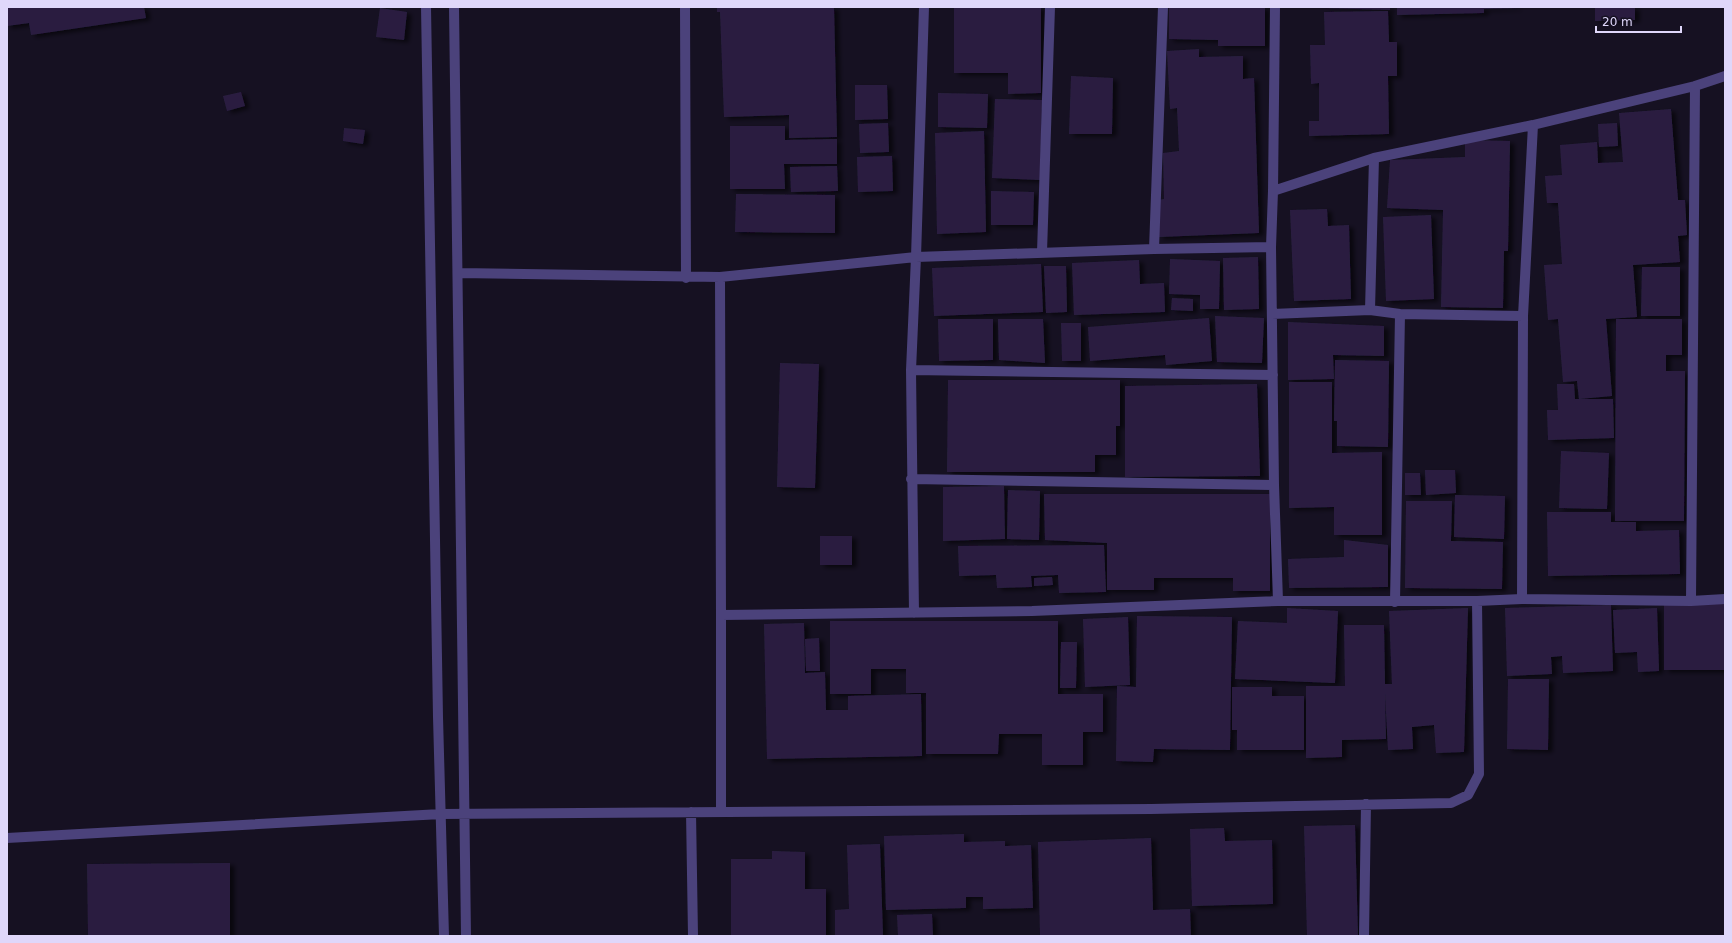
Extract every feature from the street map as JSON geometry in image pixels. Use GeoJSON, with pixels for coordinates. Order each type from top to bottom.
{"type":"FeatureCollection","features":[{"type":"Feature","properties":{"kind":"street"},"geometry":{"type":"LineString","coordinates":[[426,7],[444,936]]}},
{"type":"Feature","properties":{"kind":"street"},"geometry":{"type":"LineString","coordinates":[[454,7],[459,273],[466,936]]}},
{"type":"Feature","properties":{"kind":"street"},"geometry":{"type":"LineString","coordinates":[[685,7],[686,278]]}},
{"type":"Feature","properties":{"kind":"street"},"geometry":{"type":"LineString","coordinates":[[914,613],[911,478],[911,370],[924,7]]}},
{"type":"Feature","properties":{"kind":"street"},"geometry":{"type":"LineString","coordinates":[[1042,252],[1050,7]]}},
{"type":"Feature","properties":{"kind":"street"},"geometry":{"type":"LineString","coordinates":[[1154,249],[1163,7]]}},
{"type":"Feature","properties":{"kind":"street"},"geometry":{"type":"LineString","coordinates":[[1275,7],[1274,191],[1271,247],[1274,375],[1274,485],[1278,601]]}},
{"type":"Feature","properties":{"kind":"street"},"geometry":{"type":"LineString","coordinates":[[1274,191],[1374,158],[1533,125],[1696,86],[1725,76]]}},
{"type":"Feature","properties":{"kind":"street"},"geometry":{"type":"LineString","coordinates":[[1691,601],[1696,86]]}},
{"type":"Feature","properties":{"kind":"street"},"geometry":{"type":"LineString","coordinates":[[1522,599],[1523,316],[1533,125]]}},
{"type":"Feature","properties":{"kind":"street"},"geometry":{"type":"LineString","coordinates":[[1370,310],[1374,158]]}},
{"type":"Feature","properties":{"kind":"street"},"geometry":{"type":"LineString","coordinates":[[459,273],[720,278],[916,257],[1042,252],[1271,247]]}},
{"type":"Feature","properties":{"kind":"street"},"geometry":{"type":"LineString","coordinates":[[720,278],[720,812]]}},
{"type":"Feature","properties":{"kind":"street"},"geometry":{"type":"LineString","coordinates":[[1272,314],[1370,310],[1400,314],[1523,316]]}},
{"type":"Feature","properties":{"kind":"street"},"geometry":{"type":"LineString","coordinates":[[1395,602],[1400,314]]}},
{"type":"Feature","properties":{"kind":"street"},"geometry":{"type":"LineString","coordinates":[[911,370],[1274,375]]}},
{"type":"Feature","properties":{"kind":"street"},"geometry":{"type":"LineString","coordinates":[[911,478],[1274,485]]}},
{"type":"Feature","properties":{"kind":"street"},"geometry":{"type":"LineString","coordinates":[[720,615],[914,613],[1278,601],[1395,602],[1522,599],[1691,601],[1725,599]]}},
{"type":"Feature","properties":{"kind":"street"},"geometry":{"type":"LineString","coordinates":[[7,838],[441,814],[1143,809],[1451,803],[1468,795],[1479,774],[1477,601]]}},
{"type":"Feature","properties":{"kind":"street"},"geometry":{"type":"LineString","coordinates":[[1364,936],[1366,804]]}},
{"type":"Feature","properties":{"kind":"street"},"geometry":{"type":"LineString","coordinates":[[691,812],[693,936]]}},
{"type":"Feature","properties":{"kind":"building"},"geometry":{"type":"Polygon","coordinates":[[[7,7],[144,7],[146,18],[31,35],[29,23],[7,26],[7,7]]]}},
{"type":"Feature","properties":{"kind":"building"},"geometry":{"type":"Polygon","coordinates":[[[717,7],[834,7],[837,137],[789,138],[789,115],[724,117],[720,12],[717,12],[717,7]]]}},
{"type":"Feature","properties":{"kind":"building"},"geometry":{"type":"Polygon","coordinates":[[[954,7],[1041,7],[1041,93],[1008,94],[1008,73],[954,73],[954,7]]]}},
{"type":"Feature","properties":{"kind":"building"},"geometry":{"type":"Polygon","coordinates":[[[1169,7],[1265,7],[1265,46],[1218,46],[1218,40],[1169,39],[1169,7]]]}},
{"type":"Feature","properties":{"kind":"building"},"geometry":{"type":"Polygon","coordinates":[[[1390,7],[1390,10],[1324,8],[1390,7]]]}},
{"type":"Feature","properties":{"kind":"building"},"geometry":{"type":"Polygon","coordinates":[[[1397,7],[1517,8],[1484,9],[1484,13],[1397,15],[1397,7]]]}},
{"type":"Feature","properties":{"kind":"building"},"geometry":{"type":"Polygon","coordinates":[[[1595,7],[1635,7],[1635,20],[1595,21],[1595,7]]]}},
{"type":"Feature","properties":{"kind":"building"},"geometry":{"type":"Polygon","coordinates":[[[380,8],[407,12],[404,40],[376,37],[380,8]]]}},
{"type":"Feature","properties":{"kind":"building"},"geometry":{"type":"Polygon","coordinates":[[[1388,11],[1389,42],[1397,42],[1397,76],[1388,76],[1389,134],[1309,136],[1309,121],[1319,121],[1319,83],[1311,84],[1310,45],[1325,45],[1324,12],[1388,11]]]}},
{"type":"Feature","properties":{"kind":"building"},"geometry":{"type":"Polygon","coordinates":[[[1199,49],[1199,57],[1243,56],[1243,79],[1254,78],[1259,233],[1159,237],[1158,200],[1164,199],[1163,153],[1179,151],[1177,108],[1170,109],[1167,51],[1199,49]]]}},
{"type":"Feature","properties":{"kind":"building"},"geometry":{"type":"Polygon","coordinates":[[[1071,76],[1113,78],[1112,134],[1069,134],[1071,76]]]}},
{"type":"Feature","properties":{"kind":"building"},"geometry":{"type":"Polygon","coordinates":[[[855,85],[887,85],[888,119],[855,120],[855,85]]]}},
{"type":"Feature","properties":{"kind":"building"},"geometry":{"type":"Polygon","coordinates":[[[241,92],[245,106],[227,111],[223,96],[241,92]]]}},
{"type":"Feature","properties":{"kind":"building"},"geometry":{"type":"Polygon","coordinates":[[[938,93],[988,94],[987,128],[938,127],[938,93]]]}},
{"type":"Feature","properties":{"kind":"building"},"geometry":{"type":"Polygon","coordinates":[[[995,99],[1042,100],[1040,180],[992,178],[995,99]]]}},
{"type":"Feature","properties":{"kind":"building"},"geometry":{"type":"Polygon","coordinates":[[[1671,109],[1678,200],[1685,200],[1687,235],[1678,236],[1680,262],[1633,265],[1637,317],[1606,319],[1612,396],[1579,399],[1577,381],[1563,382],[1558,319],[1548,320],[1544,265],[1562,264],[1558,203],[1547,203],[1545,176],[1562,175],[1560,145],[1597,142],[1598,163],[1623,162],[1619,113],[1671,109]]]}},
{"type":"Feature","properties":{"kind":"building"},"geometry":{"type":"Polygon","coordinates":[[[888,123],[889,152],[860,153],[859,124],[888,123]]]}},
{"type":"Feature","properties":{"kind":"building"},"geometry":{"type":"Polygon","coordinates":[[[1617,123],[1618,146],[1599,147],[1598,124],[1617,123]]]}},
{"type":"Feature","properties":{"kind":"building"},"geometry":{"type":"Polygon","coordinates":[[[730,126],[785,126],[785,140],[837,139],[837,164],[784,164],[785,189],[730,189],[730,126]]]}},
{"type":"Feature","properties":{"kind":"building"},"geometry":{"type":"Polygon","coordinates":[[[344,128],[365,130],[363,144],[343,141],[344,128]]]}},
{"type":"Feature","properties":{"kind":"building"},"geometry":{"type":"Polygon","coordinates":[[[984,131],[986,232],[937,234],[935,133],[984,131]]]}},
{"type":"Feature","properties":{"kind":"building"},"geometry":{"type":"Polygon","coordinates":[[[1465,140],[1510,141],[1508,251],[1504,251],[1503,308],[1441,307],[1443,210],[1387,208],[1390,160],[1465,157],[1465,140]]]}},
{"type":"Feature","properties":{"kind":"building"},"geometry":{"type":"Polygon","coordinates":[[[892,156],[893,191],[858,192],[857,157],[892,156]]]}},
{"type":"Feature","properties":{"kind":"building"},"geometry":{"type":"Polygon","coordinates":[[[837,166],[838,191],[791,192],[790,167],[837,166]]]}},
{"type":"Feature","properties":{"kind":"building"},"geometry":{"type":"Polygon","coordinates":[[[991,191],[1034,192],[1033,225],[991,225],[991,191]]]}},
{"type":"Feature","properties":{"kind":"building"},"geometry":{"type":"Polygon","coordinates":[[[736,194],[835,195],[835,233],[735,232],[736,194]]]}},
{"type":"Feature","properties":{"kind":"building"},"geometry":{"type":"Polygon","coordinates":[[[1327,209],[1328,226],[1349,225],[1351,299],[1294,301],[1290,210],[1327,209]]]}},
{"type":"Feature","properties":{"kind":"building"},"geometry":{"type":"Polygon","coordinates":[[[1431,215],[1434,299],[1386,301],[1383,217],[1431,215]]]}},
{"type":"Feature","properties":{"kind":"building"},"geometry":{"type":"Polygon","coordinates":[[[1258,257],[1259,309],[1224,310],[1223,258],[1258,257]]]}},
{"type":"Feature","properties":{"kind":"building"},"geometry":{"type":"Polygon","coordinates":[[[1170,259],[1220,261],[1219,309],[1200,309],[1200,295],[1169,294],[1170,259]]]}},
{"type":"Feature","properties":{"kind":"building"},"geometry":{"type":"Polygon","coordinates":[[[1139,260],[1140,284],[1164,283],[1165,312],[1074,315],[1072,263],[1139,260]]]}},
{"type":"Feature","properties":{"kind":"building"},"geometry":{"type":"Polygon","coordinates":[[[1041,264],[1043,312],[934,316],[932,268],[1041,264]]]}},
{"type":"Feature","properties":{"kind":"building"},"geometry":{"type":"Polygon","coordinates":[[[1044,266],[1066,266],[1067,312],[1046,313],[1044,266]]]}},
{"type":"Feature","properties":{"kind":"building"},"geometry":{"type":"Polygon","coordinates":[[[1642,267],[1680,267],[1680,316],[1641,316],[1642,267]]]}},
{"type":"Feature","properties":{"kind":"building"},"geometry":{"type":"Polygon","coordinates":[[[1172,298],[1193,299],[1193,311],[1171,310],[1172,298]]]}},
{"type":"Feature","properties":{"kind":"building"},"geometry":{"type":"Polygon","coordinates":[[[1215,316],[1264,318],[1262,363],[1217,362],[1215,316]]]}},
{"type":"Feature","properties":{"kind":"building"},"geometry":{"type":"Polygon","coordinates":[[[1209,318],[1212,361],[1166,365],[1165,355],[1090,361],[1088,327],[1209,318]]]}},
{"type":"Feature","properties":{"kind":"building"},"geometry":{"type":"Polygon","coordinates":[[[938,319],[993,319],[993,360],[939,361],[938,319]]]}},
{"type":"Feature","properties":{"kind":"building"},"geometry":{"type":"Polygon","coordinates":[[[998,319],[1043,319],[1045,363],[999,360],[998,319]]]}},
{"type":"Feature","properties":{"kind":"building"},"geometry":{"type":"Polygon","coordinates":[[[1616,319],[1682,319],[1682,355],[1666,355],[1666,371],[1685,371],[1684,521],[1615,521],[1616,319]]]}},
{"type":"Feature","properties":{"kind":"building"},"geometry":{"type":"Polygon","coordinates":[[[1288,322],[1384,326],[1384,356],[1333,355],[1334,379],[1288,380],[1288,322]]]}},
{"type":"Feature","properties":{"kind":"building"},"geometry":{"type":"Polygon","coordinates":[[[1061,323],[1081,323],[1081,361],[1062,361],[1061,323]]]}},
{"type":"Feature","properties":{"kind":"building"},"geometry":{"type":"Polygon","coordinates":[[[1335,360],[1389,361],[1388,447],[1337,446],[1337,421],[1334,421],[1335,360]]]}},
{"type":"Feature","properties":{"kind":"building"},"geometry":{"type":"Polygon","coordinates":[[[780,363],[819,364],[815,488],[777,487],[780,363]]]}},
{"type":"Feature","properties":{"kind":"building"},"geometry":{"type":"Polygon","coordinates":[[[948,380],[1120,380],[1120,426],[1116,426],[1116,455],[1095,455],[1095,472],[947,472],[948,380]]]}},
{"type":"Feature","properties":{"kind":"building"},"geometry":{"type":"Polygon","coordinates":[[[1289,382],[1332,382],[1332,453],[1382,452],[1382,535],[1334,535],[1334,507],[1289,508],[1289,382]]]}},
{"type":"Feature","properties":{"kind":"building"},"geometry":{"type":"Polygon","coordinates":[[[1257,384],[1260,476],[1125,477],[1125,386],[1257,384]]]}},
{"type":"Feature","properties":{"kind":"building"},"geometry":{"type":"Polygon","coordinates":[[[1557,384],[1574,384],[1575,399],[1613,399],[1614,438],[1548,440],[1547,410],[1558,410],[1557,384]]]}},
{"type":"Feature","properties":{"kind":"building"},"geometry":{"type":"Polygon","coordinates":[[[1561,451],[1609,453],[1607,509],[1559,508],[1561,451]]]}},
{"type":"Feature","properties":{"kind":"building"},"geometry":{"type":"Polygon","coordinates":[[[1425,470],[1455,470],[1456,493],[1426,495],[1425,470]]]}},
{"type":"Feature","properties":{"kind":"building"},"geometry":{"type":"Polygon","coordinates":[[[1405,473],[1420,473],[1421,495],[1405,495],[1405,473]]]}},
{"type":"Feature","properties":{"kind":"building"},"geometry":{"type":"Polygon","coordinates":[[[1004,486],[1005,539],[943,541],[943,487],[1004,486]]]}},
{"type":"Feature","properties":{"kind":"building"},"geometry":{"type":"Polygon","coordinates":[[[1008,490],[1040,491],[1039,540],[1007,539],[1008,490]]]}},
{"type":"Feature","properties":{"kind":"building"},"geometry":{"type":"Polygon","coordinates":[[[1044,494],[1270,494],[1270,591],[1233,591],[1233,578],[1154,578],[1154,590],[1107,590],[1107,543],[1045,540],[1044,494]]]}},
{"type":"Feature","properties":{"kind":"building"},"geometry":{"type":"Polygon","coordinates":[[[1455,495],[1505,496],[1504,539],[1454,537],[1455,495]]]}},
{"type":"Feature","properties":{"kind":"building"},"geometry":{"type":"Polygon","coordinates":[[[1406,501],[1452,501],[1451,541],[1503,542],[1502,589],[1405,588],[1406,501]]]}},
{"type":"Feature","properties":{"kind":"building"},"geometry":{"type":"Polygon","coordinates":[[[1547,512],[1611,512],[1611,522],[1636,522],[1636,531],[1679,530],[1680,574],[1548,576],[1547,512]]]}},
{"type":"Feature","properties":{"kind":"building"},"geometry":{"type":"Polygon","coordinates":[[[820,536],[852,536],[852,565],[820,565],[820,536]]]}},
{"type":"Feature","properties":{"kind":"building"},"geometry":{"type":"Polygon","coordinates":[[[1344,540],[1388,545],[1388,587],[1289,588],[1288,559],[1344,557],[1344,540]]]}},
{"type":"Feature","properties":{"kind":"building"},"geometry":{"type":"Polygon","coordinates":[[[1104,545],[1106,592],[1059,593],[1058,575],[1031,576],[1032,587],[997,588],[996,575],[959,576],[958,546],[1104,545]]]}},
{"type":"Feature","properties":{"kind":"building"},"geometry":{"type":"Polygon","coordinates":[[[1052,577],[1053,585],[1034,586],[1034,578],[1052,577]]]}},
{"type":"Feature","properties":{"kind":"building"},"geometry":{"type":"Polygon","coordinates":[[[1664,602],[1725,602],[1725,670],[1664,670],[1664,602]]]}},
{"type":"Feature","properties":{"kind":"building"},"geometry":{"type":"Polygon","coordinates":[[[1611,605],[1613,671],[1563,673],[1562,656],[1551,657],[1552,674],[1507,676],[1505,608],[1611,605]]]}},
{"type":"Feature","properties":{"kind":"building"},"geometry":{"type":"Polygon","coordinates":[[[1287,608],[1338,611],[1335,683],[1235,679],[1238,621],[1287,623],[1287,608]]]}},
{"type":"Feature","properties":{"kind":"building"},"geometry":{"type":"Polygon","coordinates":[[[1468,608],[1464,752],[1436,753],[1434,725],[1412,727],[1413,749],[1388,750],[1385,693],[1386,739],[1342,740],[1342,757],[1306,758],[1306,686],[1345,686],[1344,625],[1384,625],[1385,684],[1392,684],[1389,611],[1468,608]]]}},
{"type":"Feature","properties":{"kind":"building"},"geometry":{"type":"Polygon","coordinates":[[[1657,608],[1659,671],[1638,672],[1637,652],[1615,653],[1613,610],[1657,608]]]}},
{"type":"Feature","properties":{"kind":"building"},"geometry":{"type":"Polygon","coordinates":[[[1137,616],[1232,617],[1230,750],[1154,749],[1153,762],[1116,761],[1117,686],[1136,687],[1137,616]]]}},
{"type":"Feature","properties":{"kind":"building"},"geometry":{"type":"Polygon","coordinates":[[[1128,617],[1130,685],[1085,687],[1083,619],[1128,617]]]}},
{"type":"Feature","properties":{"kind":"building"},"geometry":{"type":"Polygon","coordinates":[[[830,621],[1058,621],[1058,694],[1103,694],[1103,732],[1083,732],[1083,765],[1042,765],[1042,734],[999,734],[998,754],[926,754],[926,693],[906,693],[906,669],[871,669],[871,694],[830,694],[830,621]]]}},
{"type":"Feature","properties":{"kind":"building"},"geometry":{"type":"Polygon","coordinates":[[[804,623],[805,673],[825,672],[826,710],[848,710],[848,696],[921,694],[922,756],[767,759],[764,624],[804,623]]]}},
{"type":"Feature","properties":{"kind":"building"},"geometry":{"type":"Polygon","coordinates":[[[819,638],[820,671],[806,671],[805,639],[819,638]]]}},
{"type":"Feature","properties":{"kind":"building"},"geometry":{"type":"Polygon","coordinates":[[[1061,642],[1077,642],[1076,688],[1060,688],[1061,642]]]}},
{"type":"Feature","properties":{"kind":"building"},"geometry":{"type":"Polygon","coordinates":[[[1508,679],[1549,679],[1548,750],[1507,749],[1508,679]]]}},
{"type":"Feature","properties":{"kind":"building"},"geometry":{"type":"Polygon","coordinates":[[[1232,687],[1272,687],[1272,696],[1304,696],[1304,750],[1237,750],[1237,730],[1232,730],[1232,687]]]}},
{"type":"Feature","properties":{"kind":"building"},"geometry":{"type":"Polygon","coordinates":[[[1355,825],[1358,936],[1307,936],[1304,826],[1355,825]]]}},
{"type":"Feature","properties":{"kind":"building"},"geometry":{"type":"Polygon","coordinates":[[[1224,828],[1225,841],[1272,840],[1273,904],[1192,906],[1190,829],[1224,828]]]}},
{"type":"Feature","properties":{"kind":"building"},"geometry":{"type":"Polygon","coordinates":[[[964,834],[964,842],[1005,841],[1005,846],[1031,845],[1033,908],[983,909],[983,897],[966,897],[966,908],[886,910],[884,836],[964,834]]]}},
{"type":"Feature","properties":{"kind":"building"},"geometry":{"type":"Polygon","coordinates":[[[1151,838],[1153,910],[1190,909],[1191,936],[1040,936],[1038,842],[1151,838]]]}},
{"type":"Feature","properties":{"kind":"building"},"geometry":{"type":"Polygon","coordinates":[[[880,844],[883,936],[835,936],[835,910],[849,909],[847,845],[880,844]]]}},
{"type":"Feature","properties":{"kind":"building"},"geometry":{"type":"Polygon","coordinates":[[[772,851],[805,852],[805,889],[826,889],[826,936],[731,936],[731,859],[772,859],[772,851]]]}},
{"type":"Feature","properties":{"kind":"building"},"geometry":{"type":"Polygon","coordinates":[[[230,863],[230,936],[88,936],[87,864],[230,863]]]}},
{"type":"Feature","properties":{"kind":"building"},"geometry":{"type":"Polygon","coordinates":[[[932,914],[933,936],[898,936],[897,915],[932,914]]]}}]}
